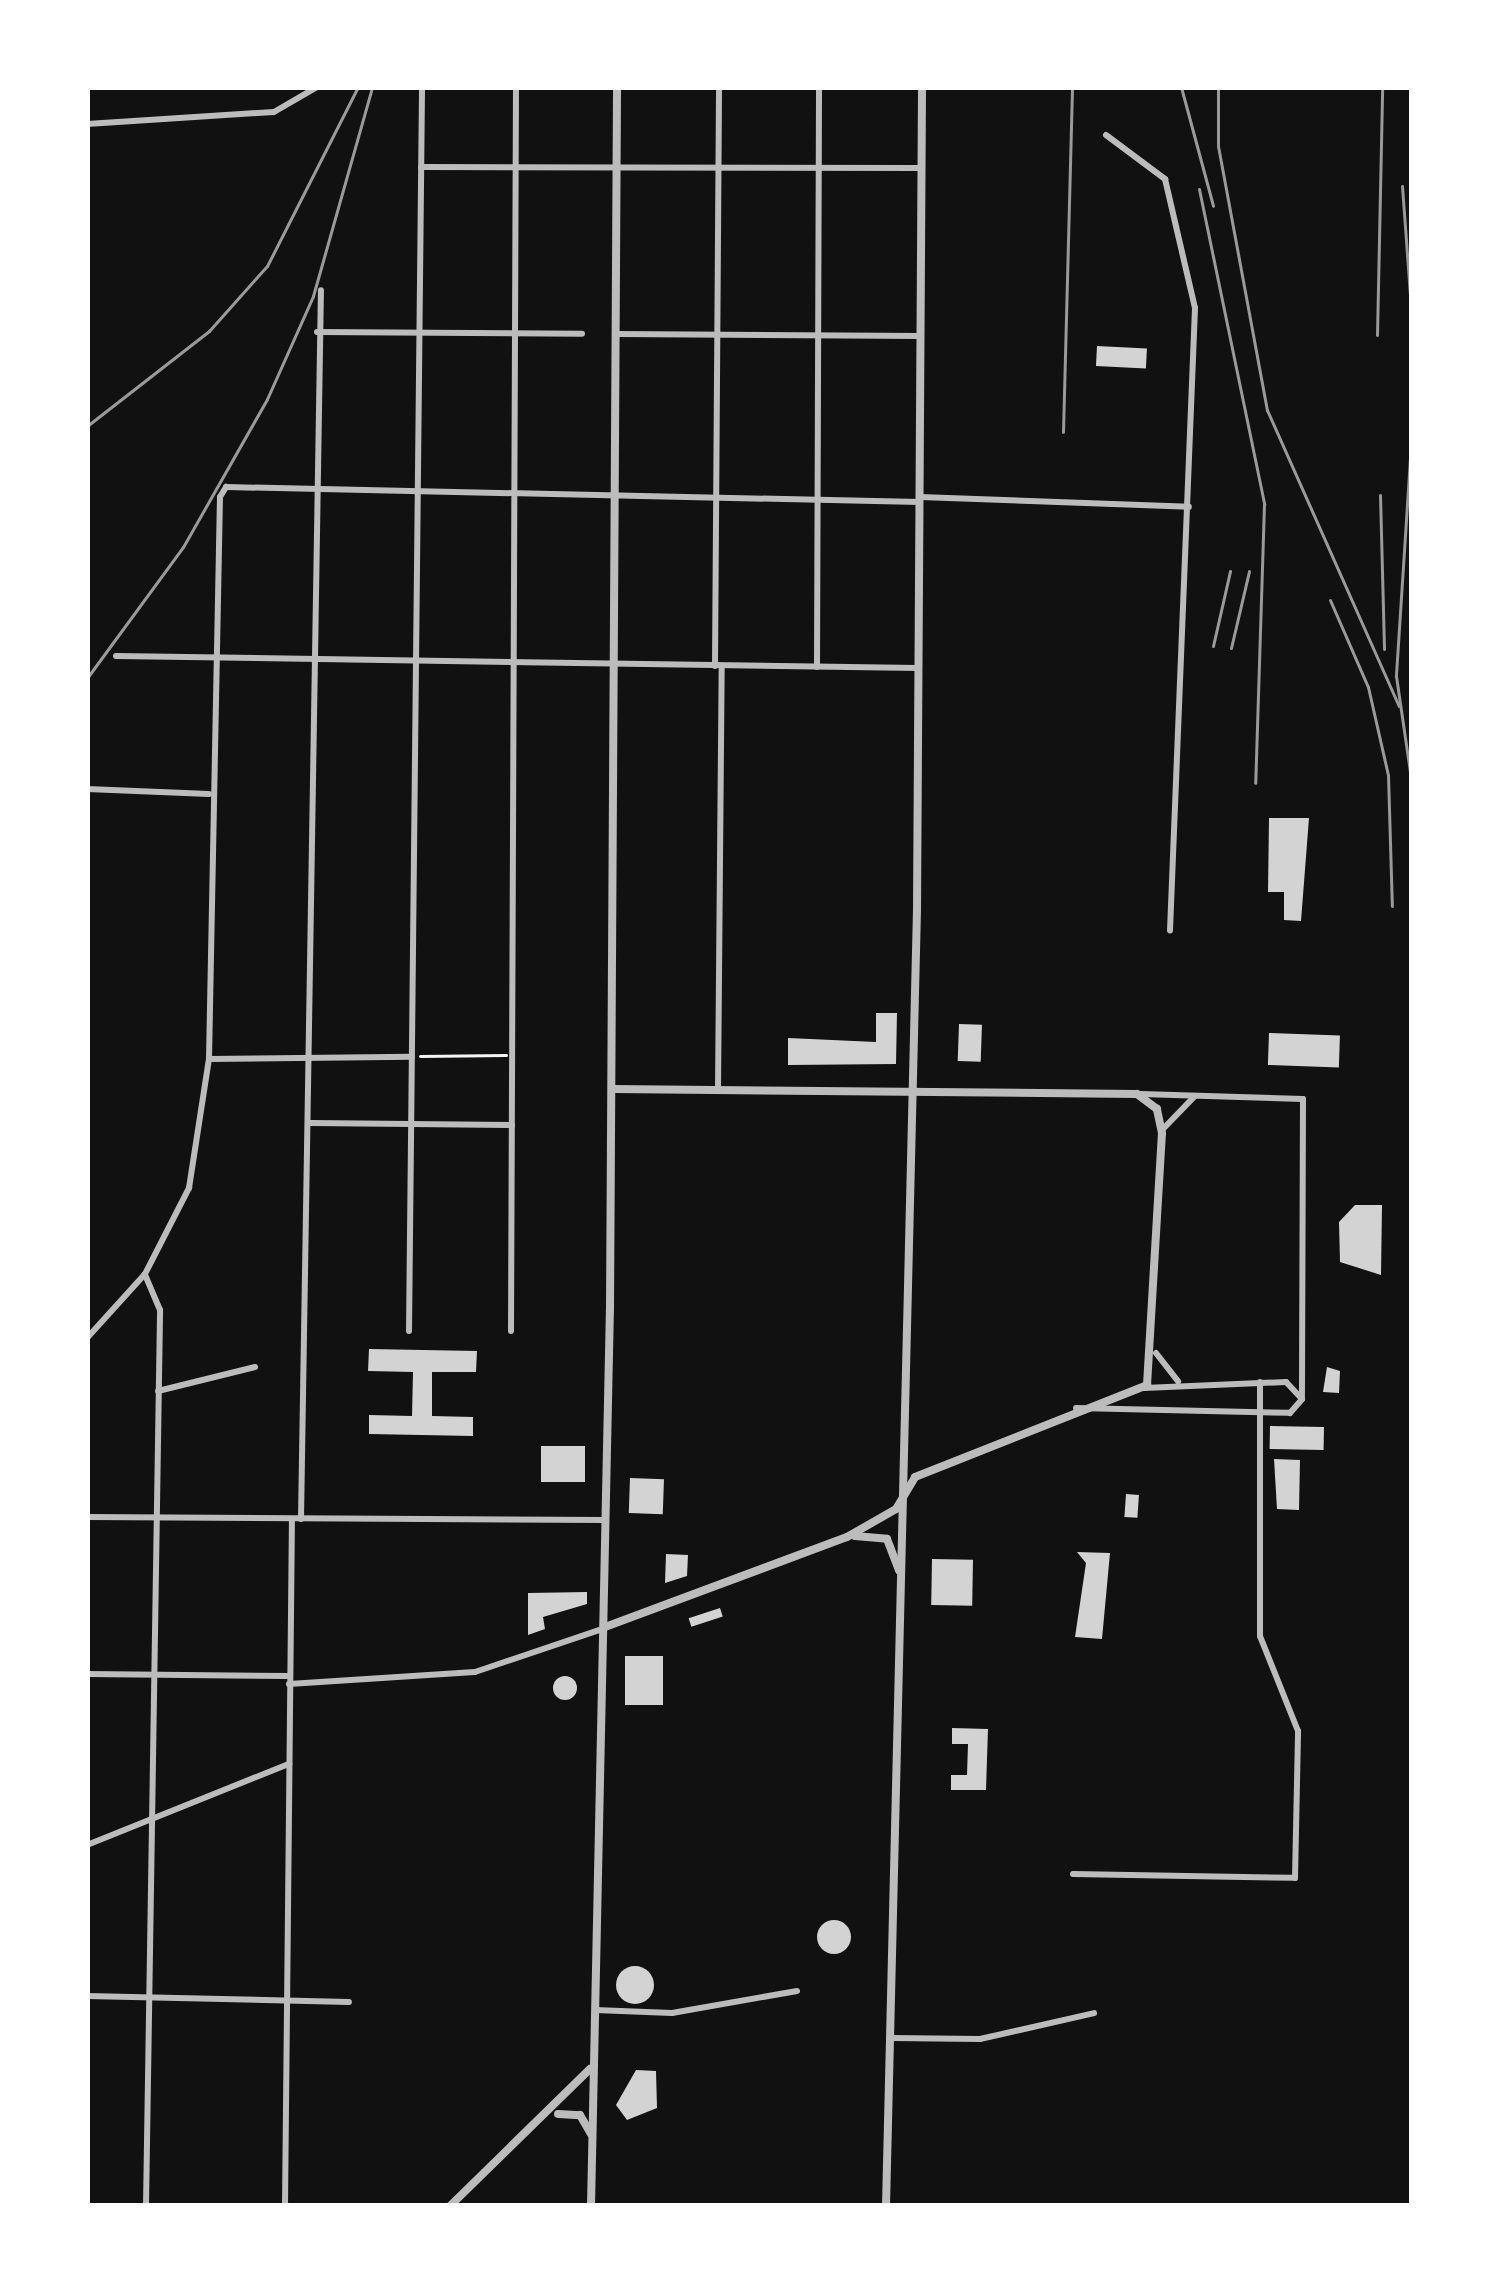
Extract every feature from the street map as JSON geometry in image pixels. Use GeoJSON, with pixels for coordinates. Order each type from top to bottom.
{"type":"FeatureCollection","features":[{"type":"Feature","properties":{"kind":"street"},"geometry":{"type":"LineString","coordinates":[[87,124],[274,112],[317,87]]}},
{"type":"Feature","properties":{"kind":"street"},"geometry":{"type":"LineString","coordinates":[[409,1331],[422,87]]}},
{"type":"Feature","properties":{"kind":"street"},"geometry":{"type":"LineString","coordinates":[[511,1331],[517,87]]}},
{"type":"Feature","properties":{"kind":"street"},"geometry":{"type":"LineString","coordinates":[[591,2206],[612,1089],[617,87]]}},
{"type":"Feature","properties":{"kind":"street"},"geometry":{"type":"LineString","coordinates":[[718,1090],[719,87]]}},
{"type":"Feature","properties":{"kind":"street"},"geometry":{"type":"LineString","coordinates":[[817,667],[819,87]]}},
{"type":"Feature","properties":{"kind":"street"},"geometry":{"type":"LineString","coordinates":[[886,2206],[907,1486],[917,909],[922,87]]}},
{"type":"Feature","properties":{"kind":"street"},"geometry":{"type":"LineString","coordinates":[[1106,135],[1165,179],[1195,308],[1170,930]]}},
{"type":"Feature","properties":{"kind":"street"},"geometry":{"type":"LineString","coordinates":[[422,167],[922,168]]}},
{"type":"Feature","properties":{"kind":"street"},"geometry":{"type":"LineString","coordinates":[[285,2206],[289,1680],[310,1123],[314,496],[321,290]]}},
{"type":"Feature","properties":{"kind":"street"},"geometry":{"type":"LineString","coordinates":[[317,332],[582,334]]}},
{"type":"Feature","properties":{"kind":"street"},"geometry":{"type":"LineString","coordinates":[[617,334],[921,336]]}},
{"type":"Feature","properties":{"kind":"street"},"geometry":{"type":"LineString","coordinates":[[87,1338],[145,1274],[189,1188],[209,1059],[209,794],[226,488],[314,496],[920,500],[1189,507]]}},
{"type":"Feature","properties":{"kind":"street"},"geometry":{"type":"LineString","coordinates":[[116,656],[919,668]]}},
{"type":"Feature","properties":{"kind":"street"},"geometry":{"type":"LineString","coordinates":[[87,789],[209,794]]}},
{"type":"Feature","properties":{"kind":"street"},"geometry":{"type":"LineString","coordinates":[[209,1059],[412,1057]]}},
{"type":"Feature","properties":{"kind":"street"},"geometry":{"type":"LineString","coordinates":[[612,1089],[1303,1099],[1302,1399],[1293,1413],[1076,1408]]}},
{"type":"Feature","properties":{"kind":"street"},"geometry":{"type":"LineString","coordinates":[[1137,1094],[1157,1109],[1162,1133],[1156,1353],[1154,1370],[1141,1388]]}},
{"type":"Feature","properties":{"kind":"street"},"geometry":{"type":"LineString","coordinates":[[1162,1133],[1200,1095]]}},
{"type":"Feature","properties":{"kind":"street"},"geometry":{"type":"LineString","coordinates":[[310,1123],[512,1125]]}},
{"type":"Feature","properties":{"kind":"street"},"geometry":{"type":"LineString","coordinates":[[145,1274],[159,1299],[146,2206]]}},
{"type":"Feature","properties":{"kind":"street"},"geometry":{"type":"LineString","coordinates":[[1156,1353],[1181,1382]]}},
{"type":"Feature","properties":{"kind":"street"},"geometry":{"type":"LineString","coordinates":[[158,1390],[255,1367]]}},
{"type":"Feature","properties":{"kind":"street"},"geometry":{"type":"LineString","coordinates":[[876,1523],[907,1486],[1076,1408],[1141,1388],[1181,1382],[1295,1384],[1302,1399]]}},
{"type":"Feature","properties":{"kind":"street"},"geometry":{"type":"LineString","coordinates":[[1073,1874],[1294,1878],[1298,1731],[1259,1636],[1261,1382]]}},
{"type":"Feature","properties":{"kind":"street"},"geometry":{"type":"LineString","coordinates":[[87,1517],[606,1520]]}},
{"type":"Feature","properties":{"kind":"street"},"geometry":{"type":"LineString","coordinates":[[87,1674],[289,1680],[475,1672],[604,1628],[629,1613],[876,1523],[897,1522],[905,1539]]}},
{"type":"Feature","properties":{"kind":"street"},"geometry":{"type":"LineString","coordinates":[[847,1537],[887,1538],[902,1587]]}},
{"type":"Feature","properties":{"kind":"street"},"geometry":{"type":"LineString","coordinates":[[604,1599],[608,1614],[629,1613]]}},
{"type":"Feature","properties":{"kind":"street"},"geometry":{"type":"LineString","coordinates":[[87,1844],[289,1764]]}},
{"type":"Feature","properties":{"kind":"street"},"geometry":{"type":"LineString","coordinates":[[595,2010],[672,2013],[797,1991]]}},
{"type":"Feature","properties":{"kind":"street"},"geometry":{"type":"LineString","coordinates":[[87,1996],[349,2002]]}},
{"type":"Feature","properties":{"kind":"street"},"geometry":{"type":"LineString","coordinates":[[891,2038],[980,2039],[1094,2012]]}},
{"type":"Feature","properties":{"kind":"street"},"geometry":{"type":"LineString","coordinates":[[451,2206],[547,2121],[593,2062]]}},
{"type":"Feature","properties":{"kind":"street"},"geometry":{"type":"LineString","coordinates":[[547,2121],[580,2115],[592,2141]]}},
{"type":"Feature","properties":{"kind":"path"},"geometry":{"type":"LineString","coordinates":[[412,1057],[513,1055]]}},
{"type":"Feature","properties":{"kind":"building"},"geometry":{"type":"Polygon","coordinates":[[[1097,346],[1147,349],[1146,369],[1096,366],[1097,346]]]}},
{"type":"Feature","properties":{"kind":"building"},"geometry":{"type":"Polygon","coordinates":[[[1269,818],[1309,818],[1301,921],[1284,920],[1284,892],[1268,892],[1269,818]]]}},
{"type":"Feature","properties":{"kind":"building"},"geometry":{"type":"Polygon","coordinates":[[[876,1013],[897,1013],[896,1064],[788,1065],[788,1038],[876,1042],[876,1013]]]}},
{"type":"Feature","properties":{"kind":"building"},"geometry":{"type":"Polygon","coordinates":[[[959,1024],[982,1025],[981,1062],[958,1061],[959,1024]]]}},
{"type":"Feature","properties":{"kind":"building"},"geometry":{"type":"Polygon","coordinates":[[[1269,1033],[1340,1035],[1339,1067],[1268,1065],[1269,1033]]]}},
{"type":"Feature","properties":{"kind":"building"},"geometry":{"type":"Polygon","coordinates":[[[1355,1205],[1382,1205],[1381,1275],[1340,1262],[1339,1222],[1355,1205]]]}},
{"type":"Feature","properties":{"kind":"building"},"geometry":{"type":"Polygon","coordinates":[[[369,1349],[477,1351],[476,1372],[432,1372],[432,1416],[473,1417],[473,1436],[369,1434],[369,1415],[412,1416],[413,1372],[368,1371],[369,1349]]]}},
{"type":"Feature","properties":{"kind":"building"},"geometry":{"type":"Polygon","coordinates":[[[1327,1367],[1340,1371],[1339,1393],[1323,1392],[1327,1367]]]}},
{"type":"Feature","properties":{"kind":"building"},"geometry":{"type":"Polygon","coordinates":[[[1270,1426],[1324,1427],[1324,1450],[1270,1449],[1270,1426]]]}},
{"type":"Feature","properties":{"kind":"building"},"geometry":{"type":"Polygon","coordinates":[[[541,1446],[585,1446],[585,1482],[541,1482],[541,1446]]]}},
{"type":"Feature","properties":{"kind":"building"},"geometry":{"type":"Polygon","coordinates":[[[1274,1459],[1300,1460],[1299,1510],[1277,1509],[1274,1459]]]}},
{"type":"Feature","properties":{"kind":"building"},"geometry":{"type":"Polygon","coordinates":[[[630,1478],[664,1479],[663,1514],[629,1513],[630,1478]]]}},
{"type":"Feature","properties":{"kind":"building"},"geometry":{"type":"Polygon","coordinates":[[[1126,1494],[1139,1495],[1137,1518],[1124,1517],[1126,1494]]]}},
{"type":"Feature","properties":{"kind":"building"},"geometry":{"type":"Polygon","coordinates":[[[1077,1552],[1110,1553],[1102,1639],[1075,1637],[1086,1563],[1077,1552]]]}},
{"type":"Feature","properties":{"kind":"building"},"geometry":{"type":"Polygon","coordinates":[[[666,1554],[688,1555],[687,1576],[665,1583],[666,1554]]]}},
{"type":"Feature","properties":{"kind":"building"},"geometry":{"type":"Polygon","coordinates":[[[932,1559],[973,1560],[972,1606],[931,1605],[932,1559]]]}},
{"type":"Feature","properties":{"kind":"building"},"geometry":{"type":"Polygon","coordinates":[[[587,1592],[587,1604],[543,1617],[545,1629],[528,1635],[528,1593],[587,1592]]]}},
{"type":"Feature","properties":{"kind":"building"},"geometry":{"type":"Polygon","coordinates":[[[720,1608],[723,1617],[691,1627],[689,1618],[720,1608]]]}},
{"type":"Feature","properties":{"kind":"building"},"geometry":{"type":"Polygon","coordinates":[[[625,1656],[663,1656],[663,1705],[625,1705],[625,1656]]]}},
{"type":"Feature","properties":{"kind":"building"},"geometry":{"type":"Polygon","coordinates":[[[565,1676],[577,1688],[565,1700],[553,1688],[565,1676]]]}},
{"type":"Feature","properties":{"kind":"building"},"geometry":{"type":"Polygon","coordinates":[[[952,1728],[988,1729],[986,1790],[951,1790],[951,1775],[967,1775],[968,1744],[952,1744],[952,1728]]]}},
{"type":"Feature","properties":{"kind":"building"},"geometry":{"type":"Polygon","coordinates":[[[834,1920],[846,1925],[851,1937],[846,1949],[834,1954],[822,1949],[817,1937],[822,1925],[834,1920]]]}},
{"type":"Feature","properties":{"kind":"building"},"geometry":{"type":"Polygon","coordinates":[[[635,1966],[649,1971],[654,1985],[649,1999],[635,2004],[621,1999],[616,1985],[621,1971],[635,1966]]]}},
{"type":"Feature","properties":{"kind":"building"},"geometry":{"type":"Polygon","coordinates":[[[636,2070],[656,2071],[657,2108],[627,2120],[616,2105],[636,2070]]]}},
{"type":"Feature","properties":{"kind":"railway"},"geometry":{"type":"LineString","coordinates":[[87,426],[209,331],[267,266],[358,87]]}},
{"type":"Feature","properties":{"kind":"railway"},"geometry":{"type":"LineString","coordinates":[[87,678],[183,547],[267,399],[313,296],[372,87]]}},
{"type":"Feature","properties":{"kind":"railway"},"geometry":{"type":"LineString","coordinates":[[1063,432],[1072,87]]}},
{"type":"Feature","properties":{"kind":"railway"},"geometry":{"type":"LineString","coordinates":[[1181,87],[1213,206]]}},
{"type":"Feature","properties":{"kind":"railway"},"geometry":{"type":"LineString","coordinates":[[1218,87],[1218,146],[1267,410],[1399,706]]}},
{"type":"Feature","properties":{"kind":"railway"},"geometry":{"type":"LineString","coordinates":[[1377,335],[1382,87]]}},
{"type":"Feature","properties":{"kind":"railway"},"geometry":{"type":"LineString","coordinates":[[1402,186],[1412,323]]}},
{"type":"Feature","properties":{"kind":"railway"},"geometry":{"type":"LineString","coordinates":[[1199,189],[1264,504],[1255,783]]}},
{"type":"Feature","properties":{"kind":"railway"},"geometry":{"type":"LineString","coordinates":[[1412,427],[1396,676],[1412,786]]}},
{"type":"Feature","properties":{"kind":"railway"},"geometry":{"type":"LineString","coordinates":[[1380,495],[1384,649]]}},
{"type":"Feature","properties":{"kind":"railway"},"geometry":{"type":"LineString","coordinates":[[1213,646],[1230,571]]}},
{"type":"Feature","properties":{"kind":"railway"},"geometry":{"type":"LineString","coordinates":[[1231,648],[1249,571]]}},
{"type":"Feature","properties":{"kind":"railway"},"geometry":{"type":"LineString","coordinates":[[1330,600],[1368,687],[1388,775],[1392,906]]}}]}
